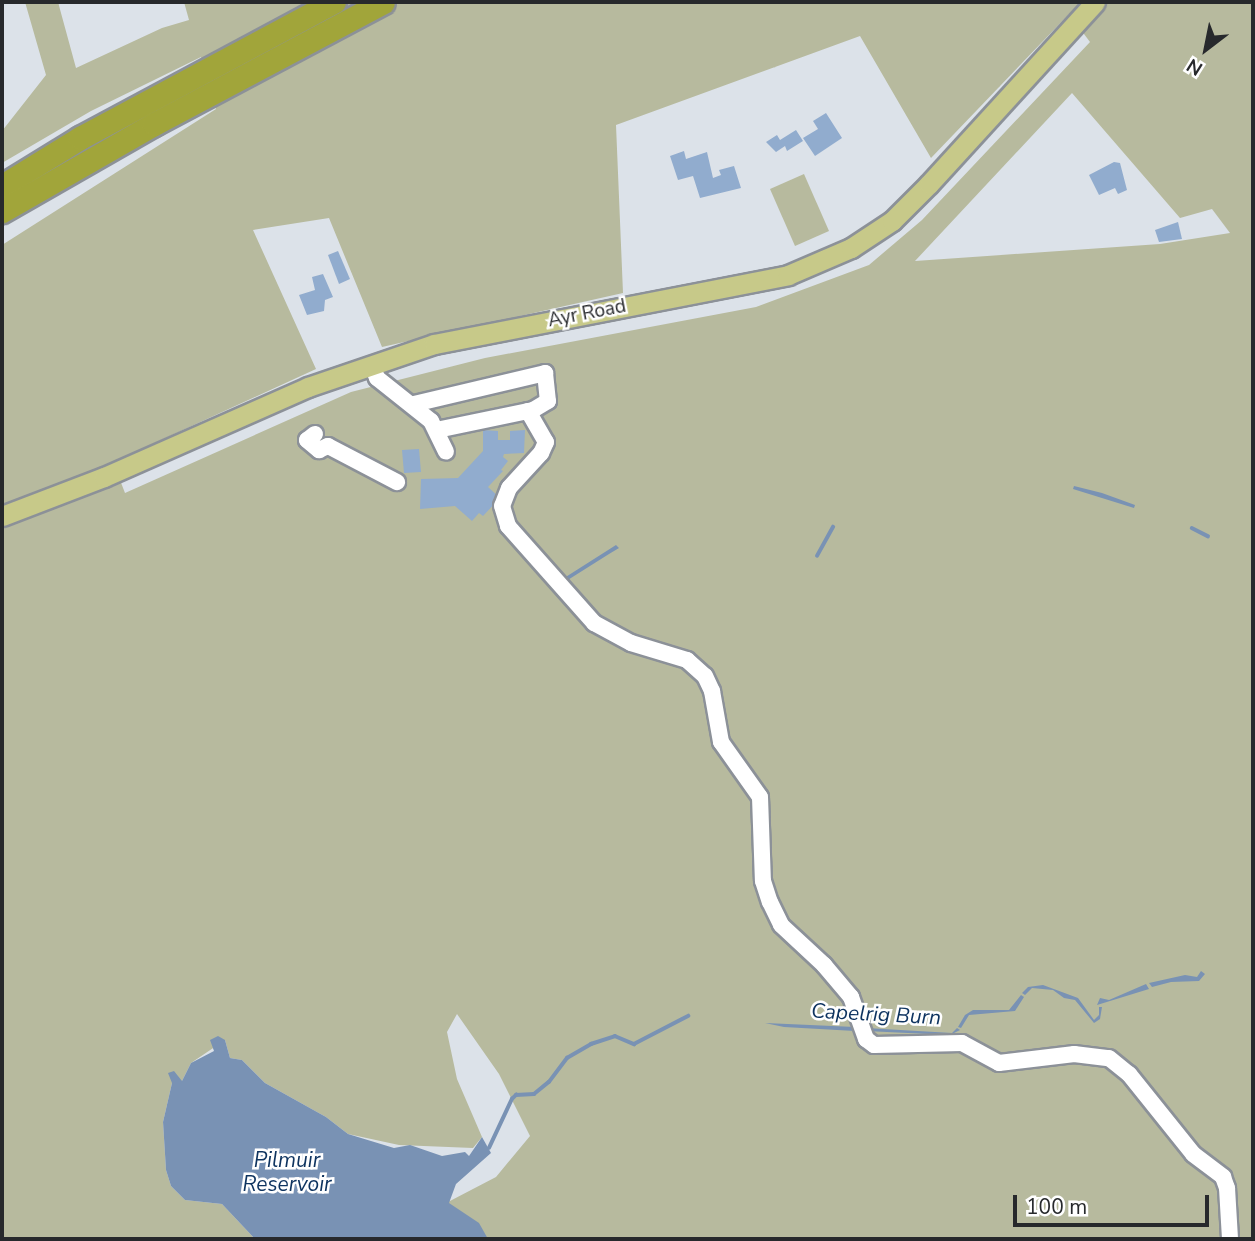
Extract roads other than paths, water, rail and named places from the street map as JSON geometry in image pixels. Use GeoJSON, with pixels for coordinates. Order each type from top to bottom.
{"type":"FeatureCollection","features":[{"type":"Feature","properties":{"kind":"highway"},"geometry":{"type":"LineString","coordinates":[[2,186],[195,76],[334,2]]}},
{"type":"Feature","properties":{"kind":"highway"},"geometry":{"type":"LineString","coordinates":[[2,211],[383,2]]}},
{"type":"Feature","properties":{"kind":"highway"},"geometry":{"type":"LineString","coordinates":[[2,172],[98,121],[195,76]]}},
{"type":"Feature","properties":{"kind":"highway"},"geometry":{"type":"LineString","coordinates":[[2,219],[71,171]]}},
{"type":"Feature","properties":{"kind":"main road","name":"Ayr Road"},"geometry":{"type":"LineString","coordinates":[[2,516],[104,477],[308,387],[434,344],[788,275],[851,248],[892,221],[929,184],[1095,2]]}},
{"type":"Feature","properties":{"kind":"lane"},"geometry":{"type":"LineString","coordinates":[[372,366],[377,377],[414,404],[436,430],[446,452]]}},
{"type":"Feature","properties":{"kind":"lane"},"geometry":{"type":"LineString","coordinates":[[414,404],[545,373],[548,401],[528,411],[436,430]]}},
{"type":"Feature","properties":{"kind":"lane"},"geometry":{"type":"LineString","coordinates":[[528,411],[546,442],[541,453],[509,488],[502,506],[508,526],[594,623],[631,643],[687,660],[705,676],[712,691],[721,742],[760,797],[764,881],[770,902],[781,925],[824,965],[852,998],[861,1029],[874,1045],[962,1043],[999,1063],[1074,1054],[1109,1058],[1129,1074],[1193,1154],[1223,1177],[1227,1188],[1230,1239]]}},
{"type":"Feature","properties":{"kind":"lane"},"geometry":{"type":"LineString","coordinates":[[315,433],[307,440],[319,450],[328,446],[397,482]]}},
{"type":"Feature","properties":{"kind":"water"},"geometry":{"type":"Polygon","coordinates":[[[1074,486],[1135,505],[1134,508],[1073,489],[1074,486]]]}},
{"type":"Feature","properties":{"kind":"water"},"geometry":{"type":"Polygon","coordinates":[[[616,545],[619,548],[563,583],[561,580],[616,545]]]}},
{"type":"Feature","properties":{"kind":"water"},"geometry":{"type":"Polygon","coordinates":[[[1201,971],[1205,974],[1199,981],[1171,982],[1152,987],[1149,983],[1185,975],[1197,977],[1201,971]]]}},
{"type":"Feature","properties":{"kind":"water"},"geometry":{"type":"Polygon","coordinates":[[[1146,984],[1149,989],[1097,1005],[1100,998],[1109,1000],[1146,984]]]}},
{"type":"Feature","properties":{"kind":"water"},"geometry":{"type":"Polygon","coordinates":[[[1043,985],[1078,998],[1094,1020],[1099,1015],[1099,1007],[1102,1007],[1100,1019],[1094,1023],[1075,1000],[1064,998],[1053,990],[1032,988],[1025,995],[1022,993],[1028,987],[1043,985]]]}},
{"type":"Feature","properties":{"kind":"water"},"geometry":{"type":"Polygon","coordinates":[[[1021,995],[1024,997],[1015,1011],[969,1015],[961,1028],[958,1027],[965,1015],[973,1010],[1009,1010],[1021,995]]]}},
{"type":"Feature","properties":{"kind":"water"},"geometry":{"type":"Polygon","coordinates":[[[765,1023],[855,1027],[855,1031],[784,1027],[765,1023]]]}},
{"type":"Feature","properties":{"kind":"water"},"geometry":{"type":"Polygon","coordinates":[[[866,1028],[952,1033],[957,1028],[960,1030],[950,1035],[866,1031],[866,1028]]]}},
{"type":"Feature","properties":{"kind":"water","name":"Pilmuir Reservoir"},"geometry":{"type":"Polygon","coordinates":[[[218,1036],[225,1040],[230,1058],[242,1060],[265,1083],[326,1117],[348,1134],[394,1148],[410,1145],[442,1156],[465,1152],[469,1156],[482,1137],[491,1153],[456,1184],[449,1203],[479,1223],[488,1239],[255,1239],[222,1204],[185,1200],[171,1186],[166,1170],[163,1122],[172,1083],[168,1073],[174,1071],[182,1081],[191,1063],[214,1051],[210,1040],[218,1036]]]}},
{"type":"Feature","properties":{"kind":"waterway"},"geometry":{"type":"LineString","coordinates":[[817,556],[833,527]]}},
{"type":"Feature","properties":{"kind":"waterway"},"geometry":{"type":"LineString","coordinates":[[1192,528],[1208,536]]}},
{"type":"Feature","properties":{"kind":"waterway","name":"Capelrig Burn"},"geometry":{"type":"LineString","coordinates":[[489,1148],[512,1099],[516,1095],[534,1094],[549,1082],[567,1058],[591,1044],[615,1036],[634,1044],[688,1016]]}}]}
